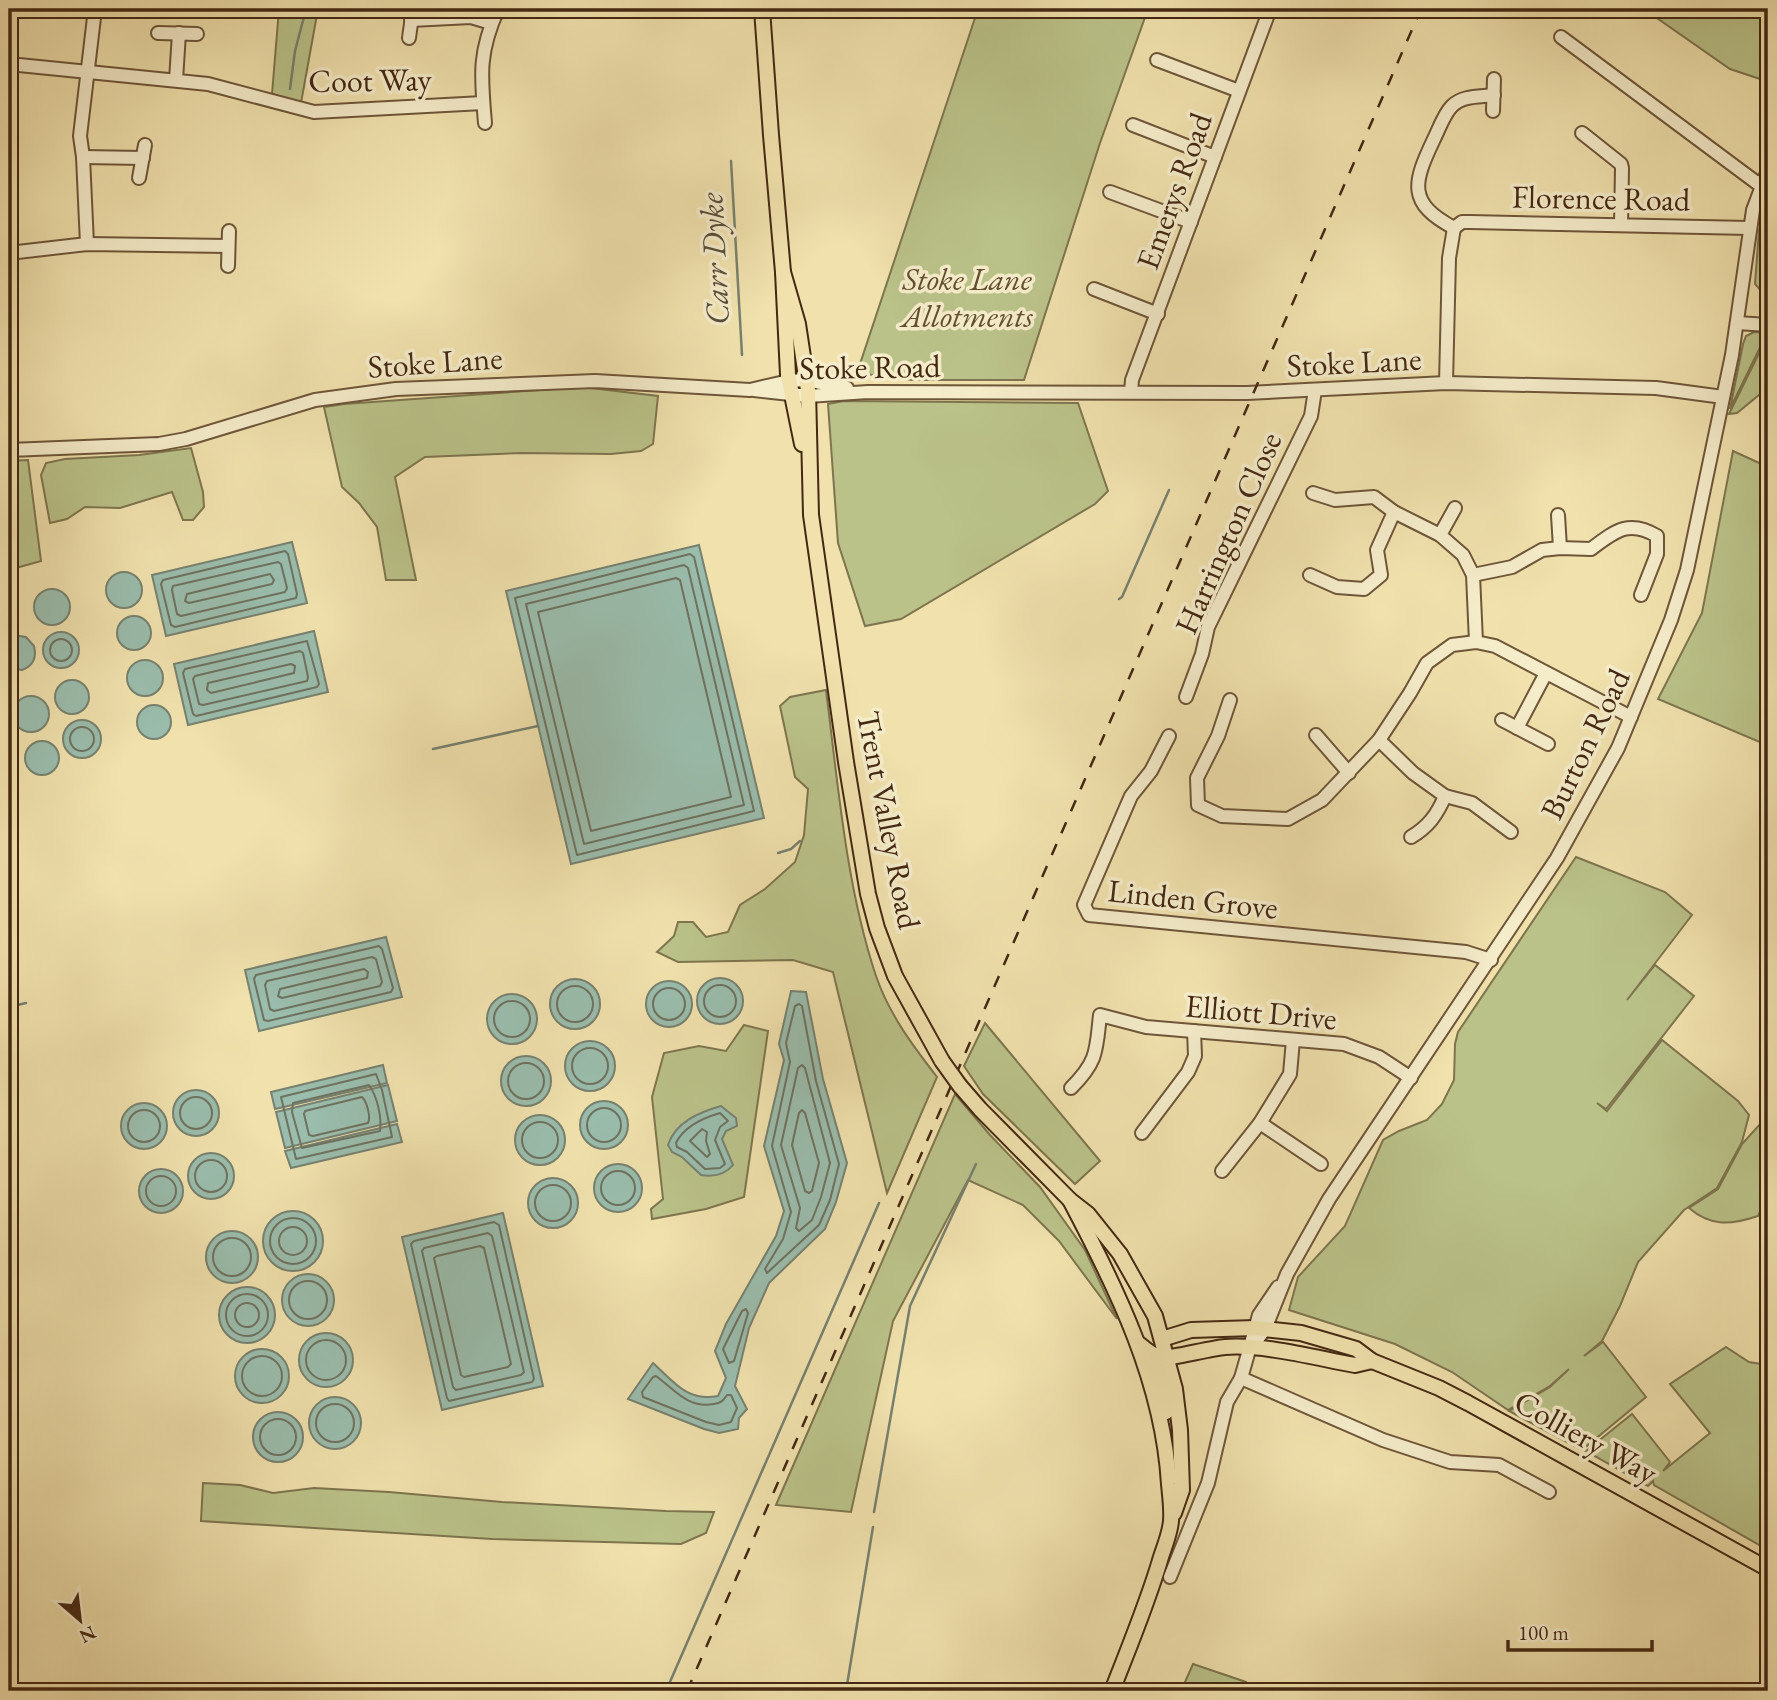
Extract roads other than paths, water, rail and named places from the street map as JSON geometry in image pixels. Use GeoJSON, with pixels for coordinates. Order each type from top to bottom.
{"type":"FeatureCollection","features":[{"type":"Feature","properties":{"kind":"main road","name":"Trent Valley Road"},"geometry":{"type":"LineString","coordinates":[[762,9],[790,388],[809,473]]}},
{"type":"Feature","properties":{"kind":"main road","name":"Trent Valley Road"},"geometry":{"type":"LineString","coordinates":[[783,272],[798,324],[806,380],[811,515],[843,745],[868,894],[877,928],[895,976],[942,1061],[979,1110],[1070,1200],[1088,1214],[1120,1254],[1154,1316],[1175,1389],[1180,1430],[1182,1490],[1170,1526]]}},
{"type":"Feature","properties":{"kind":"main road","name":"Trent Valley Road"},"geometry":{"type":"LineString","coordinates":[[1070,1200],[1104,1265],[1138,1343],[1164,1440],[1170,1526]]}},
{"type":"Feature","properties":{"kind":"main road","name":"Colliery Way"},"geometry":{"type":"LineString","coordinates":[[1162,1339],[1187,1330],[1260,1329],[1301,1333],[1356,1349],[1372,1362],[1439,1388],[1468,1403],[1768,1569]]}},
{"type":"Feature","properties":{"kind":"main road"},"geometry":{"type":"LineString","coordinates":[[1151,1354],[1162,1339]]}},
{"type":"Feature","properties":{"kind":"main road"},"geometry":{"type":"LineString","coordinates":[[1138,1343],[1151,1354],[1167,1359]]}},
{"type":"Feature","properties":{"kind":"main road","name":"Colliery Way"},"geometry":{"type":"LineString","coordinates":[[1167,1359],[1205,1350],[1251,1348],[1356,1365],[1372,1362]]}},
{"type":"Feature","properties":{"kind":"main road"},"geometry":{"type":"LineString","coordinates":[[1151,1354],[1163,1394],[1168,1429],[1164,1440]]}},
{"type":"Feature","properties":{"kind":"main road"},"geometry":{"type":"LineString","coordinates":[[1112,1691],[1155,1577],[1170,1526]]}},
{"type":"Feature","properties":{"kind":"street"},"geometry":{"type":"LineString","coordinates":[[87,244],[80,136],[95,9]]}},
{"type":"Feature","properties":{"kind":"street"},"geometry":{"type":"LineString","coordinates":[[485,123],[482,57],[491,23],[498,9]]}},
{"type":"Feature","properties":{"kind":"street","name":"Emerys Road"},"geometry":{"type":"LineString","coordinates":[[1130,391],[1270,9]]}},
{"type":"Feature","properties":{"kind":"street"},"geometry":{"type":"LineString","coordinates":[[409,38],[412,15],[471,18],[491,23]]}},
{"type":"Feature","properties":{"kind":"street"},"geometry":{"type":"LineString","coordinates":[[158,33],[197,34]]}},
{"type":"Feature","properties":{"kind":"street"},"geometry":{"type":"LineString","coordinates":[[176,80],[179,33]]}},
{"type":"Feature","properties":{"kind":"street"},"geometry":{"type":"LineString","coordinates":[[1561,37],[1757,183],[1766,176]]}},
{"type":"Feature","properties":{"kind":"street"},"geometry":{"type":"LineString","coordinates":[[1157,60],[1239,91]]}},
{"type":"Feature","properties":{"kind":"street","name":"Coot Way"},"geometry":{"type":"LineString","coordinates":[[9,64],[216,86],[314,112],[484,103]]}},
{"type":"Feature","properties":{"kind":"street"},"geometry":{"type":"LineString","coordinates":[[1493,111],[1494,79]]}},
{"type":"Feature","properties":{"kind":"street"},"geometry":{"type":"LineString","coordinates":[[1446,383],[1449,258],[1454,228],[1424,208],[1419,198],[1419,175],[1452,106],[1466,98],[1494,95]]}},
{"type":"Feature","properties":{"kind":"street"},"geometry":{"type":"LineString","coordinates":[[1133,124],[1215,156]]}},
{"type":"Feature","properties":{"kind":"street"},"geometry":{"type":"LineString","coordinates":[[1582,133],[1622,168],[1621,225]]}},
{"type":"Feature","properties":{"kind":"street"},"geometry":{"type":"LineString","coordinates":[[83,157],[144,152],[139,178]]}},
{"type":"Feature","properties":{"kind":"street","name":"Burton Road"},"geometry":{"type":"LineString","coordinates":[[1170,1577],[1193,1507],[1208,1483],[1227,1402],[1241,1378],[1260,1329],[1259,1315],[1287,1275],[1335,1190],[1557,858],[1600,784],[1631,717],[1671,620],[1687,570],[1737,323],[1749,228],[1753,209],[1766,176]]}},
{"type":"Feature","properties":{"kind":"street"},"geometry":{"type":"LineString","coordinates":[[1110,192],[1191,222]]}},
{"type":"Feature","properties":{"kind":"street","name":"Florence Road"},"geometry":{"type":"LineString","coordinates":[[1454,228],[1462,222],[1749,228]]}},
{"type":"Feature","properties":{"kind":"street"},"geometry":{"type":"LineString","coordinates":[[228,266],[229,231]]}},
{"type":"Feature","properties":{"kind":"street"},"geometry":{"type":"LineString","coordinates":[[9,253],[87,244],[228,246]]}},
{"type":"Feature","properties":{"kind":"street"},"geometry":{"type":"LineString","coordinates":[[1094,289],[1158,314]]}},
{"type":"Feature","properties":{"kind":"street"},"geometry":{"type":"LineString","coordinates":[[1737,323],[1768,325]]}},
{"type":"Feature","properties":{"kind":"street"},"geometry":{"type":"LineString","coordinates":[[790,388],[806,380],[868,392]]}},
{"type":"Feature","properties":{"kind":"street","name":"Stoke Lane"},"geometry":{"type":"LineString","coordinates":[[9,450],[159,444],[186,439],[315,400],[396,389],[595,381],[729,391],[754,390]]}},
{"type":"Feature","properties":{"kind":"street","name":"Stoke Lane"},"geometry":{"type":"LineString","coordinates":[[987,392],[1247,393],[1446,383],[1656,388],[1723,397]]}},
{"type":"Feature","properties":{"kind":"street","name":"Stoke Road"},"geometry":{"type":"LineString","coordinates":[[754,390],[790,388],[808,396],[868,392],[987,392]]}},
{"type":"Feature","properties":{"kind":"street","name":"Harrington Close"},"geometry":{"type":"LineString","coordinates":[[1186,697],[1202,654],[1208,627],[1311,416],[1315,390]]}},
{"type":"Feature","properties":{"kind":"street"},"geometry":{"type":"LineString","coordinates":[[1313,493],[1335,500],[1374,497],[1394,512],[1440,535],[1463,555],[1472,576],[1476,642]]}},
{"type":"Feature","properties":{"kind":"street"},"geometry":{"type":"LineString","coordinates":[[1440,535],[1455,508]]}},
{"type":"Feature","properties":{"kind":"street"},"geometry":{"type":"LineString","coordinates":[[1310,575],[1337,587],[1364,589],[1381,575],[1377,550],[1394,512]]}},
{"type":"Feature","properties":{"kind":"street"},"geometry":{"type":"LineString","coordinates":[[1558,515],[1560,548]]}},
{"type":"Feature","properties":{"kind":"street"},"geometry":{"type":"LineString","coordinates":[[1472,576],[1512,567],[1542,550],[1591,549],[1617,529],[1643,527],[1657,536],[1657,554],[1641,595]]}},
{"type":"Feature","properties":{"kind":"street"},"geometry":{"type":"LineString","coordinates":[[1230,700],[1197,778],[1198,805],[1222,816],[1288,819],[1322,800],[1349,773],[1379,740],[1427,663],[1451,645],[1476,642],[1495,646],[1631,717]]}},
{"type":"Feature","properties":{"kind":"street"},"geometry":{"type":"LineString","coordinates":[[1517,728],[1546,673]]}},
{"type":"Feature","properties":{"kind":"street"},"geometry":{"type":"LineString","coordinates":[[1502,720],[1548,744]]}},
{"type":"Feature","properties":{"kind":"street","name":"Linden Grove"},"geometry":{"type":"LineString","coordinates":[[1169,736],[1151,771],[1131,796],[1084,905],[1089,915],[1466,952],[1491,960]]}},
{"type":"Feature","properties":{"kind":"street"},"geometry":{"type":"LineString","coordinates":[[1316,736],[1349,773]]}},
{"type":"Feature","properties":{"kind":"street"},"geometry":{"type":"LineString","coordinates":[[1379,740],[1413,773],[1445,796],[1472,803],[1511,832]]}},
{"type":"Feature","properties":{"kind":"street"},"geometry":{"type":"LineString","coordinates":[[1419,837],[1439,811],[1445,796]]}},
{"type":"Feature","properties":{"kind":"street","name":"Elliott Drive"},"geometry":{"type":"LineString","coordinates":[[1071,1088],[1087,1071],[1095,1053],[1100,1015],[1146,1027],[1344,1044],[1379,1057],[1411,1078]]}},
{"type":"Feature","properties":{"kind":"street"},"geometry":{"type":"LineString","coordinates":[[1142,1133],[1188,1072],[1195,1056],[1194,1031]]}},
{"type":"Feature","properties":{"kind":"street"},"geometry":{"type":"LineString","coordinates":[[1222,1171],[1260,1123],[1290,1074],[1293,1040]]}},
{"type":"Feature","properties":{"kind":"street"},"geometry":{"type":"LineString","coordinates":[[1260,1123],[1321,1164]]}},
{"type":"Feature","properties":{"kind":"street"},"geometry":{"type":"LineString","coordinates":[[1241,1378],[1383,1440],[1450,1462],[1499,1465],[1549,1492]]}},
{"type":"Feature","properties":{"kind":"water"},"geometry":{"type":"Polygon","coordinates":[[[292,542],[307,603],[166,636],[152,575],[292,542]]]}},
{"type":"Feature","properties":{"kind":"water"},"geometry":{"type":"Polygon","coordinates":[[[699,545],[764,818],[571,864],[506,591],[699,545]]]}},
{"type":"Feature","properties":{"kind":"water"},"geometry":{"type":"Polygon","coordinates":[[[124,572],[136,578],[142,590],[136,602],[124,608],[112,602],[106,590],[112,578],[124,572]]]}},
{"type":"Feature","properties":{"kind":"water"},"geometry":{"type":"Polygon","coordinates":[[[52,589],[65,594],[70,607],[65,620],[52,625],[39,620],[34,607],[39,594],[52,589]]]}},
{"type":"Feature","properties":{"kind":"water"},"geometry":{"type":"Polygon","coordinates":[[[134,616],[146,621],[151,633],[146,645],[134,650],[122,645],[117,633],[122,621],[134,616]]]}},
{"type":"Feature","properties":{"kind":"water"},"geometry":{"type":"Polygon","coordinates":[[[314,631],[328,692],[188,725],[174,664],[314,631]]]}},
{"type":"Feature","properties":{"kind":"water"},"geometry":{"type":"Polygon","coordinates":[[[61,632],[74,637],[79,650],[74,663],[61,668],[48,663],[43,650],[48,637],[61,632]]]}},
{"type":"Feature","properties":{"kind":"water"},"geometry":{"type":"Polygon","coordinates":[[[13,635],[26,637],[34,646],[33,661],[22,670],[9,668],[9,638],[13,635]]]}},
{"type":"Feature","properties":{"kind":"water"},"geometry":{"type":"Polygon","coordinates":[[[145,660],[158,665],[163,678],[158,691],[145,696],[132,691],[127,678],[132,665],[145,660]]]}},
{"type":"Feature","properties":{"kind":"water"},"geometry":{"type":"Polygon","coordinates":[[[72,680],[84,685],[89,697],[84,709],[72,714],[60,709],[55,697],[60,685],[72,680]]]}},
{"type":"Feature","properties":{"kind":"water"},"geometry":{"type":"Polygon","coordinates":[[[31,696],[44,701],[49,714],[44,727],[31,732],[18,727],[13,714],[18,701],[31,696]]]}},
{"type":"Feature","properties":{"kind":"water"},"geometry":{"type":"Polygon","coordinates":[[[154,705],[166,710],[171,722],[166,734],[154,739],[142,734],[137,722],[142,710],[154,705]]]}},
{"type":"Feature","properties":{"kind":"water"},"geometry":{"type":"Polygon","coordinates":[[[82,720],[95,726],[101,739],[95,752],[82,758],[69,752],[63,739],[69,726],[82,720]]]}},
{"type":"Feature","properties":{"kind":"water"},"geometry":{"type":"Polygon","coordinates":[[[42,741],[54,746],[59,758],[54,770],[42,775],[30,770],[25,758],[30,746],[42,741]]]}},
{"type":"Feature","properties":{"kind":"water"},"geometry":{"type":"Polygon","coordinates":[[[386,937],[402,997],[259,1031],[245,970],[386,937]]]}},
{"type":"Feature","properties":{"kind":"water"},"geometry":{"type":"Polygon","coordinates":[[[720,978],[736,985],[743,1001],[736,1017],[720,1024],[704,1017],[697,1001],[704,985],[720,978]]]}},
{"type":"Feature","properties":{"kind":"water"},"geometry":{"type":"Polygon","coordinates":[[[575,979],[593,986],[600,1004],[593,1022],[575,1029],[557,1022],[550,1004],[557,986],[575,979]]]}},
{"type":"Feature","properties":{"kind":"water"},"geometry":{"type":"Polygon","coordinates":[[[669,981],[685,988],[692,1004],[685,1020],[669,1027],[653,1020],[646,1004],[653,988],[669,981]]]}},
{"type":"Feature","properties":{"kind":"water"},"geometry":{"type":"Polygon","coordinates":[[[791,991],[806,992],[823,1079],[847,1163],[825,1229],[769,1283],[749,1328],[735,1386],[747,1409],[739,1418],[738,1429],[719,1433],[628,1399],[653,1363],[682,1389],[698,1396],[718,1396],[726,1378],[715,1351],[726,1324],[776,1236],[784,1211],[764,1146],[784,1060],[779,1044],[791,991]]]}},
{"type":"Feature","properties":{"kind":"water"},"geometry":{"type":"Polygon","coordinates":[[[512,994],[530,1001],[537,1019],[530,1037],[512,1044],[494,1037],[487,1019],[494,1001],[512,994]]]}},
{"type":"Feature","properties":{"kind":"water"},"geometry":{"type":"Polygon","coordinates":[[[590,1041],[608,1048],[615,1066],[608,1084],[590,1091],[572,1084],[565,1066],[572,1048],[590,1041]]]}},
{"type":"Feature","properties":{"kind":"water"},"geometry":{"type":"Polygon","coordinates":[[[526,1056],[544,1063],[551,1081],[544,1099],[526,1106],[508,1099],[501,1081],[508,1063],[526,1056]]]}},
{"type":"Feature","properties":{"kind":"water"},"geometry":{"type":"Polygon","coordinates":[[[383,1065],[387,1083],[275,1109],[271,1092],[383,1065]]]}},
{"type":"Feature","properties":{"kind":"water"},"geometry":{"type":"Polygon","coordinates":[[[388,1085],[397,1121],[285,1148],[276,1112],[388,1085]]]}},
{"type":"Feature","properties":{"kind":"water"},"geometry":{"type":"Polygon","coordinates":[[[196,1090],[212,1097],[219,1113],[212,1129],[196,1136],[180,1129],[173,1113],[180,1097],[196,1090]]]}},
{"type":"Feature","properties":{"kind":"water"},"geometry":{"type":"Polygon","coordinates":[[[604,1101],[621,1108],[628,1125],[621,1142],[604,1149],[587,1142],[580,1125],[587,1108],[604,1101]]]}},
{"type":"Feature","properties":{"kind":"water"},"geometry":{"type":"Polygon","coordinates":[[[144,1103],[160,1110],[167,1126],[160,1142],[144,1149],[128,1142],[121,1126],[128,1110],[144,1103]]]}},
{"type":"Feature","properties":{"kind":"water"},"geometry":{"type":"Polygon","coordinates":[[[721,1106],[736,1118],[737,1126],[726,1131],[722,1139],[733,1165],[719,1175],[701,1175],[682,1157],[672,1152],[668,1145],[682,1124],[705,1111],[721,1106]]]}},
{"type":"Feature","properties":{"kind":"water"},"geometry":{"type":"Polygon","coordinates":[[[540,1115],[558,1122],[565,1140],[558,1158],[540,1165],[522,1158],[515,1140],[522,1122],[540,1115]]]}},
{"type":"Feature","properties":{"kind":"water"},"geometry":{"type":"Polygon","coordinates":[[[397,1124],[402,1142],[291,1168],[285,1151],[397,1124]]]}},
{"type":"Feature","properties":{"kind":"water"},"geometry":{"type":"Polygon","coordinates":[[[211,1153],[227,1160],[234,1176],[227,1192],[211,1199],[195,1192],[188,1176],[195,1160],[211,1153]]]}},
{"type":"Feature","properties":{"kind":"water"},"geometry":{"type":"Polygon","coordinates":[[[618,1164],[635,1171],[642,1188],[635,1205],[618,1212],[601,1205],[594,1188],[601,1171],[618,1164]]]}},
{"type":"Feature","properties":{"kind":"water"},"geometry":{"type":"Polygon","coordinates":[[[161,1169],[170,1170],[177,1175],[182,1182],[182,1200],[177,1207],[170,1212],[161,1213],[152,1212],[145,1207],[140,1200],[139,1191],[140,1182],[145,1175],[152,1170],[161,1169]]]}},
{"type":"Feature","properties":{"kind":"water"},"geometry":{"type":"Polygon","coordinates":[[[553,1178],[571,1185],[578,1203],[571,1221],[553,1228],[535,1221],[528,1203],[535,1185],[553,1178]]]}},
{"type":"Feature","properties":{"kind":"water"},"geometry":{"type":"Polygon","coordinates":[[[293,1211],[310,1216],[318,1224],[323,1241],[318,1258],[310,1266],[293,1271],[276,1266],[268,1258],[263,1241],[268,1224],[276,1216],[293,1211]]]}},
{"type":"Feature","properties":{"kind":"water"},"geometry":{"type":"Polygon","coordinates":[[[503,1213],[543,1386],[442,1410],[402,1237],[503,1213]]]}},
{"type":"Feature","properties":{"kind":"water"},"geometry":{"type":"Polygon","coordinates":[[[232,1231],[251,1238],[258,1257],[251,1276],[232,1283],[213,1276],[206,1257],[213,1238],[232,1231]]]}},
{"type":"Feature","properties":{"kind":"water"},"geometry":{"type":"Polygon","coordinates":[[[308,1274],[318,1276],[326,1282],[332,1290],[332,1310],[326,1318],[318,1324],[308,1326],[298,1324],[290,1318],[284,1310],[282,1300],[284,1290],[290,1282],[298,1276],[308,1274]]]}},
{"type":"Feature","properties":{"kind":"water"},"geometry":{"type":"Polygon","coordinates":[[[247,1287],[258,1289],[267,1295],[273,1304],[273,1326],[267,1335],[258,1341],[247,1343],[236,1341],[227,1335],[221,1326],[219,1315],[221,1304],[227,1295],[236,1289],[247,1287]]]}},
{"type":"Feature","properties":{"kind":"water"},"geometry":{"type":"Polygon","coordinates":[[[326,1333],[345,1341],[353,1360],[345,1379],[326,1387],[307,1379],[299,1360],[307,1341],[326,1333]]]}},
{"type":"Feature","properties":{"kind":"water"},"geometry":{"type":"Polygon","coordinates":[[[262,1349],[281,1357],[289,1376],[281,1395],[262,1403],[243,1395],[235,1376],[243,1357],[262,1349]]]}},
{"type":"Feature","properties":{"kind":"water"},"geometry":{"type":"Polygon","coordinates":[[[335,1397],[354,1404],[361,1423],[354,1442],[335,1449],[316,1442],[309,1423],[316,1404],[335,1397]]]}},
{"type":"Feature","properties":{"kind":"water"},"geometry":{"type":"Polygon","coordinates":[[[268,1413],[288,1413],[302,1427],[302,1447],[288,1461],[268,1461],[254,1447],[254,1427],[268,1413]]]}},
{"type":"Feature","properties":{"kind":"waterway"},"geometry":{"type":"LineString","coordinates":[[290,89],[295,51],[306,9]]}},
{"type":"Feature","properties":{"kind":"waterway","name":"Carr Dyke"},"geometry":{"type":"LineString","coordinates":[[731,161],[742,355]]}},
{"type":"Feature","properties":{"kind":"waterway"},"geometry":{"type":"LineString","coordinates":[[1119,599],[1169,490]]}},
{"type":"Feature","properties":{"kind":"waterway"},"geometry":{"type":"LineString","coordinates":[[433,749],[538,726]]}},
{"type":"Feature","properties":{"kind":"waterway"},"geometry":{"type":"LineString","coordinates":[[778,853],[791,849],[800,841]]}},
{"type":"Feature","properties":{"kind":"waterway"},"geometry":{"type":"LineString","coordinates":[[9,1007],[26,1003]]}},
{"type":"Feature","properties":{"kind":"waterway"},"geometry":{"type":"LineString","coordinates":[[874,1512],[910,1306],[976,1164]]}},
{"type":"Feature","properties":{"kind":"waterway"},"geometry":{"type":"LineString","coordinates":[[666,1691],[879,1203]]}},
{"type":"Feature","properties":{"kind":"waterway"},"geometry":{"type":"LineString","coordinates":[[846,1691],[873,1527]]}},
{"type":"Feature","properties":{"kind":"railway"},"geometry":{"type":"LineString","coordinates":[[687,1691],[1421,9]]}},
{"type":"Feature","properties":{"kind":"park label","name":"Stoke Lane Allotments"},"geometry":{"type":"Point","coordinates":[967,298]}}]}
